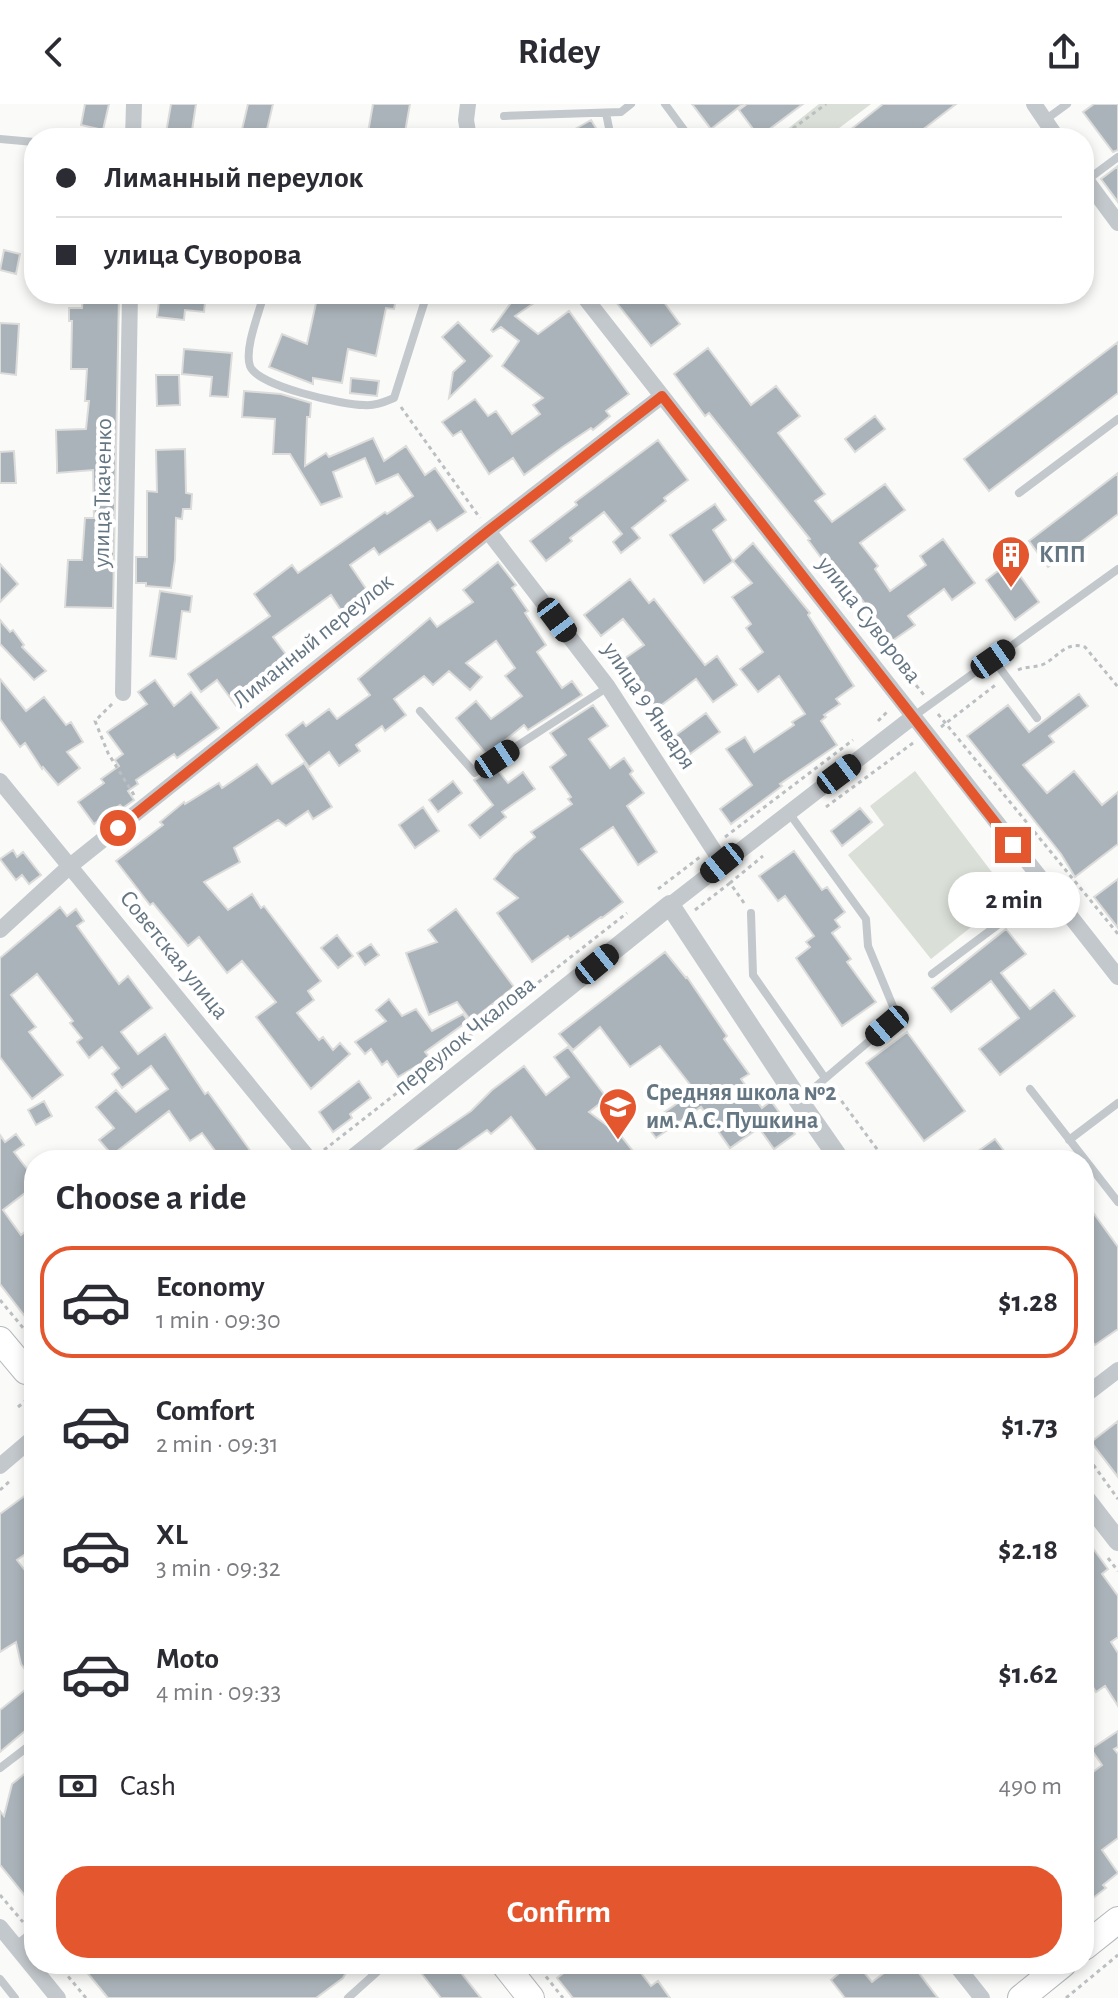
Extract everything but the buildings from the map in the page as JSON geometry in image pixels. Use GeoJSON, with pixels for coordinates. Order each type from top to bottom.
{"type":"FeatureCollection","features":[{"type":"Feature","properties":{"kind":"main road"},"geometry":{"type":"LineString","coordinates":[[0,1340],[24,1372]]}},
{"type":"Feature","properties":{"kind":"main road"},"geometry":{"type":"LineString","coordinates":[[1094,1939],[1118,1920]]}},
{"type":"Feature","properties":{"kind":"main road"},"geometry":{"type":"LineString","coordinates":[[512,1974],[531,1998]]}},
{"type":"Feature","properties":{"kind":"main road"},"geometry":{"type":"LineString","coordinates":[[1021,1998],[1051,1974]]}},
{"type":"Feature","properties":{"kind":"street"},"geometry":{"type":"LineString","coordinates":[[133,128],[134,104]]}},
{"type":"Feature","properties":{"kind":"street"},"geometry":{"type":"LineString","coordinates":[[467,128],[468,104]]}},
{"type":"Feature","properties":{"kind":"street"},"geometry":{"type":"LineString","coordinates":[[1034,104],[1049,128]]}},
{"type":"Feature","properties":{"kind":"street"},"geometry":{"type":"LineString","coordinates":[[1094,191],[1118,223]]}},
{"type":"Feature","properties":{"kind":"street","name":"улица Ткаченко"},"geometry":{"type":"LineString","coordinates":[[123,693],[130,304]]}},
{"type":"Feature","properties":{"kind":"street","name":"улица Суворова"},"geometry":{"type":"LineString","coordinates":[[590,304],[1118,977]]}},
{"type":"Feature","properties":{"kind":"street","name":"Лиманный переулок"},"geometry":{"type":"LineString","coordinates":[[0,930],[70,866],[488,531],[662,396]]}},
{"type":"Feature","properties":{"kind":"street","name":"улица 9 Января"},"geometry":{"type":"LineString","coordinates":[[488,531],[608,687],[722,863]]}},
{"type":"Feature","properties":{"kind":"street","name":"переулок Чкалова"},"geometry":{"type":"LineString","coordinates":[[364,1150],[722,863],[914,716]]}},
{"type":"Feature","properties":{"kind":"street","name":"Советская улица"},"geometry":{"type":"LineString","coordinates":[[0,781],[302,1150]]}},
{"type":"Feature","properties":{"kind":"street"},"geometry":{"type":"LineString","coordinates":[[670,905],[833,1150]]}},
{"type":"Feature","properties":{"kind":"street"},"geometry":{"type":"LineString","coordinates":[[1094,1388],[1118,1370]]}},
{"type":"Feature","properties":{"kind":"street"},"geometry":{"type":"LineString","coordinates":[[0,1466],[24,1446]]}},
{"type":"Feature","properties":{"kind":"street"},"geometry":{"type":"LineString","coordinates":[[1094,1510],[1118,1541]]}},
{"type":"Feature","properties":{"kind":"street"},"geometry":{"type":"LineString","coordinates":[[0,1927],[24,1957]]}},
{"type":"Feature","properties":{"kind":"street"},"geometry":{"type":"LineString","coordinates":[[38,1974],[58,1998]]}},
{"type":"Feature","properties":{"kind":"street"},"geometry":{"type":"LineString","coordinates":[[963,1974],[982,1998]]}},
{"type":"Feature","properties":{"kind":"lane"},"geometry":{"type":"LineString","coordinates":[[504,116],[621,112],[631,104]]}},
{"type":"Feature","properties":{"kind":"lane"},"geometry":{"type":"LineString","coordinates":[[665,104],[683,128]]}},
{"type":"Feature","properties":{"kind":"lane"},"geometry":{"type":"LineString","coordinates":[[1044,121],[1067,104]]}},
{"type":"Feature","properties":{"kind":"lane"},"geometry":{"type":"LineString","coordinates":[[606,113],[609,128]]}},
{"type":"Feature","properties":{"kind":"lane"},"geometry":{"type":"LineString","coordinates":[[0,139],[24,141]]}},
{"type":"Feature","properties":{"kind":"lane"},"geometry":{"type":"LineString","coordinates":[[1094,173],[1118,157]]}},
{"type":"Feature","properties":{"kind":"lane"},"geometry":{"type":"LineString","coordinates":[[261,304],[248,355],[251,370],[259,378],[347,404],[366,406],[394,398],[424,304]]}},
{"type":"Feature","properties":{"kind":"lane"},"geometry":{"type":"LineString","coordinates":[[1019,493],[1118,419]]}},
{"type":"Feature","properties":{"kind":"lane"},"geometry":{"type":"LineString","coordinates":[[914,716],[1118,569]]}},
{"type":"Feature","properties":{"kind":"lane"},"geometry":{"type":"LineString","coordinates":[[993,659],[1037,718]]}},
{"type":"Feature","properties":{"kind":"lane"},"geometry":{"type":"LineString","coordinates":[[420,711],[475,773],[608,687]]}},
{"type":"Feature","properties":{"kind":"lane"},"geometry":{"type":"LineString","coordinates":[[788,812],[866,919],[868,946],[895,1011],[887,1026],[799,1101]]}},
{"type":"Feature","properties":{"kind":"lane"},"geometry":{"type":"LineString","coordinates":[[932,974],[1047,888]]}},
{"type":"Feature","properties":{"kind":"lane"},"geometry":{"type":"LineString","coordinates":[[751,913],[753,975],[825,1078]]}},
{"type":"Feature","properties":{"kind":"lane"},"geometry":{"type":"LineString","coordinates":[[1030,1089],[1077,1150]]}},
{"type":"Feature","properties":{"kind":"lane"},"geometry":{"type":"LineString","coordinates":[[1069,1140],[1118,1103]]}},
{"type":"Feature","properties":{"kind":"lane"},"geometry":{"type":"LineString","coordinates":[[1094,1172],[1118,1202]]}},
{"type":"Feature","properties":{"kind":"lane"},"geometry":{"type":"LineString","coordinates":[[0,1768],[24,1750]]}},
{"type":"Feature","properties":{"kind":"lane"},"geometry":{"type":"LineString","coordinates":[[15,1946],[24,1939]]}},
{"type":"Feature","properties":{"kind":"lane"},"geometry":{"type":"LineString","coordinates":[[348,1998],[375,1974]]}},
{"type":"Feature","properties":{"kind":"lane"},"geometry":{"type":"LineString","coordinates":[[0,1979],[15,1998]]}},
{"type":"Feature","properties":{"kind":"path"},"geometry":{"type":"LineString","coordinates":[[794,128],[826,104]]}},
{"type":"Feature","properties":{"kind":"path"},"geometry":{"type":"LineString","coordinates":[[394,398],[488,531]]}},
{"type":"Feature","properties":{"kind":"path"},"geometry":{"type":"LineString","coordinates":[[826,575],[1118,934]]}},
{"type":"Feature","properties":{"kind":"path"},"geometry":{"type":"LineString","coordinates":[[799,828],[909,745],[929,736],[1023,667],[1042,665],[1064,649],[1079,645],[1085,647],[1118,687]]}},
{"type":"Feature","properties":{"kind":"path"},"geometry":{"type":"LineString","coordinates":[[123,693],[95,721],[108,753],[142,809]]}},
{"type":"Feature","properties":{"kind":"path"},"geometry":{"type":"LineString","coordinates":[[690,914],[764,855]]}},
{"type":"Feature","properties":{"kind":"path"},"geometry":{"type":"LineString","coordinates":[[730,883],[751,913]]}},
{"type":"Feature","properties":{"kind":"path"},"geometry":{"type":"LineString","coordinates":[[825,1078],[878,1150]]}},
{"type":"Feature","properties":{"kind":"path"},"geometry":{"type":"LineString","coordinates":[[0,1300],[24,1329]]}},
{"type":"Feature","properties":{"kind":"path"},"geometry":{"type":"LineString","coordinates":[[18,1407],[24,1394]]}},
{"type":"Feature","properties":{"kind":"path"},"geometry":{"type":"LineString","coordinates":[[1094,1466],[1118,1499]]}},
{"type":"Feature","properties":{"kind":"path"},"geometry":{"type":"LineString","coordinates":[[0,1895],[24,1922]]}},
{"type":"Feature","properties":{"kind":"path"},"geometry":{"type":"LineString","coordinates":[[1066,1998],[1118,1955]]}},
{"type":"Feature","properties":{"kind":"path"},"geometry":{"type":"LineString","coordinates":[[66,1974],[86,1998]]}},
{"type":"Feature","properties":{"kind":"path"},"geometry":{"type":"LineString","coordinates":[[544,1974],[563,1998]]}},
{"type":"Feature","properties":{"kind":"shaded area"},"geometry":{"type":"Polygon","coordinates":[[[819,104],[871,104],[839,128],[789,128],[819,104]]]}},
{"type":"Feature","properties":{"kind":"shaded area"},"geometry":{"type":"Polygon","coordinates":[[[915,771],[1010,896],[931,959],[848,855],[884,825],[870,806],[915,771]]]}},
{"type":"Feature","properties":{"kind":"place","name":"КПП"},"geometry":{"type":"Point","coordinates":[1011,589]}},
{"type":"Feature","properties":{"kind":"place","name":"Средняя школа №2 им. А.С. Пушкина"},"geometry":{"type":"Point","coordinates":[618,1141]}},
{"type":"Feature","properties":{"kind":"route"},"geometry":{"type":"LineString","coordinates":[[118,828],[488,531],[662,396],[1013,845]]}}]}
